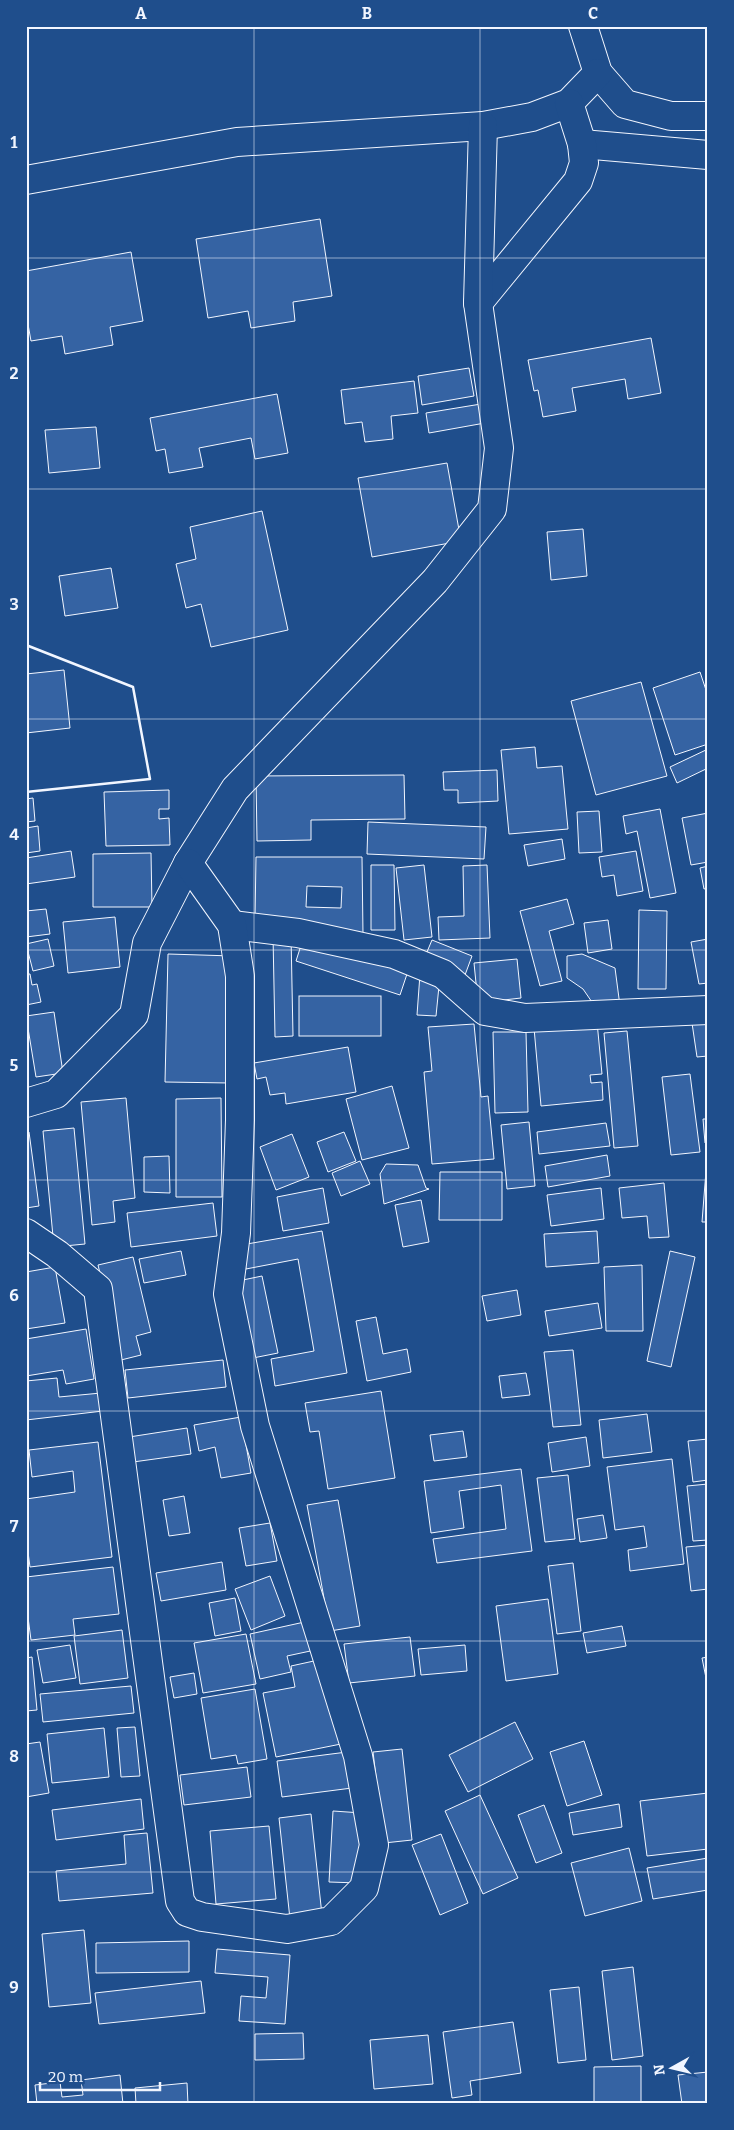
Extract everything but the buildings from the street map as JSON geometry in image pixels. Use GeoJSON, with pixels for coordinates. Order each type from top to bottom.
{"type":"FeatureCollection","features":[{"type":"Feature","properties":{"kind":"street"},"geometry":{"type":"LineString","coordinates":[[583,26],[598,73],[625,104],[671,116],[708,116]]}},
{"type":"Feature","properties":{"kind":"street"},"geometry":{"type":"LineString","coordinates":[[26,180],[237,142],[483,126],[532,117],[569,104],[598,73]]}},
{"type":"Feature","properties":{"kind":"street"},"geometry":{"type":"LineString","coordinates":[[478,303],[578,181],[584,163],[582,144],[569,104]]}},
{"type":"Feature","properties":{"kind":"street"},"geometry":{"type":"LineString","coordinates":[[26,1103],[56,1094],[134,1015],[147,943],[188,863],[235,789],[434,581],[492,508],[499,448],[478,303],[483,126]]}},
{"type":"Feature","properties":{"kind":"street"},"geometry":{"type":"LineString","coordinates":[[582,144],[708,155]]}},
{"type":"Feature","properties":{"kind":"street"},"geometry":{"type":"LineString","coordinates":[[26,1232],[57,1254],[98,1289],[180,1901],[187,1912],[202,1917],[278,1928],[287,1929],[331,1921],[364,1888],[374,1845],[358,1756],[255,1426],[228,1294],[236,1233],[240,1110],[240,976],[232,925],[188,863]]}},
{"type":"Feature","properties":{"kind":"street"},"geometry":{"type":"LineString","coordinates":[[232,925],[298,933],[394,954],[443,974],[485,1011],[525,1018],[708,1010]]}},
{"type":"Feature","properties":{"kind":"wall"},"geometry":{"type":"LineString","coordinates":[[26,645],[133,687],[150,779],[26,792]]}}]}
